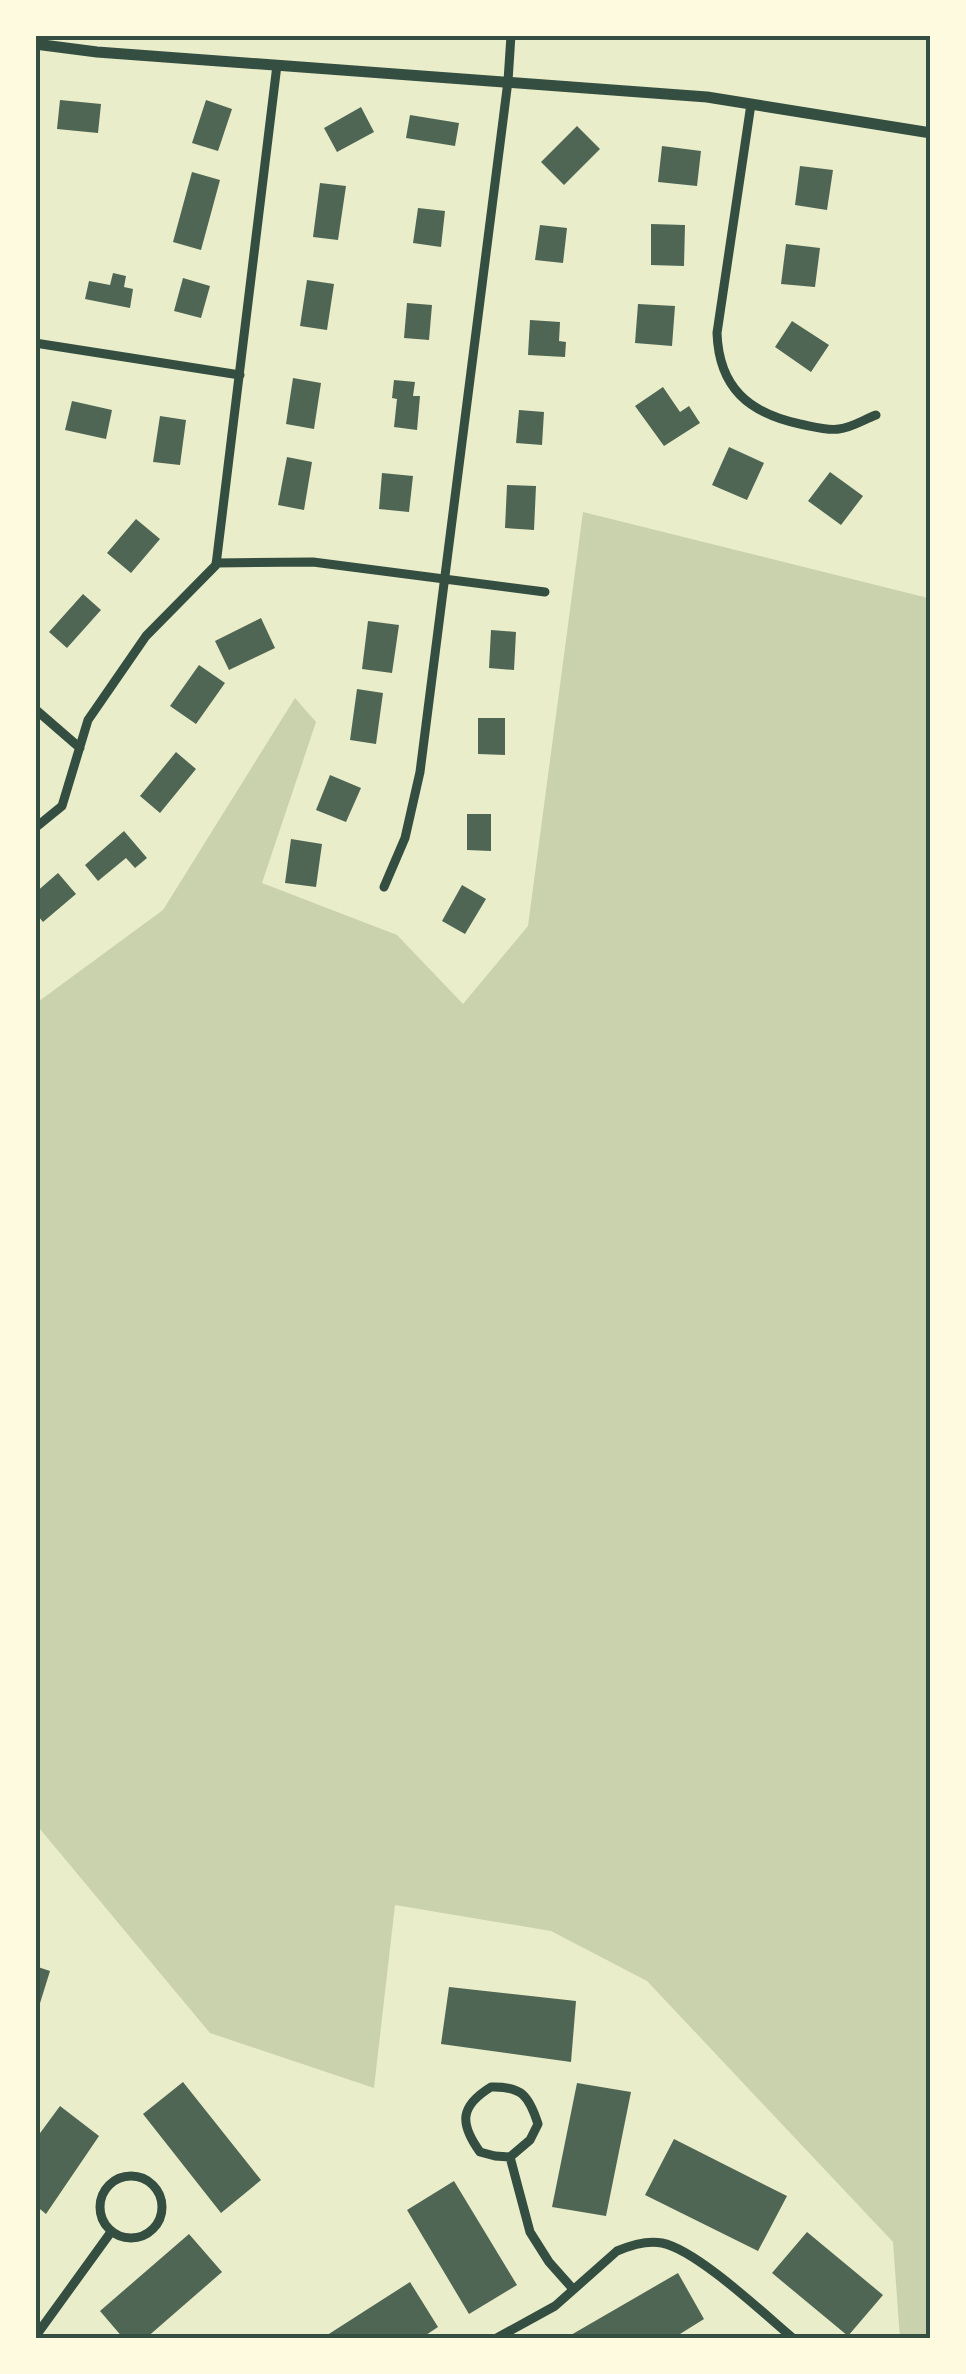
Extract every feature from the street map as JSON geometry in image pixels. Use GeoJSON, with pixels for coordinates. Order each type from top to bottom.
{"type":"FeatureCollection","features":[{"type":"Feature","properties":{"kind":"street"},"geometry":{"type":"LineString","coordinates":[[384,888],[405,838],[420,772],[511,35]]}},
{"type":"Feature","properties":{"kind":"street"},"geometry":{"type":"LineString","coordinates":[[35,44],[97,52],[707,98],[931,133]]}},
{"type":"Feature","properties":{"kind":"street"},"geometry":{"type":"LineString","coordinates":[[35,828],[62,806],[88,720],[146,636],[216,563],[277,65]]}},
{"type":"Feature","properties":{"kind":"street"},"geometry":{"type":"LineString","coordinates":[[751,104],[717,333],[724,369],[744,400],[764,414],[839,429],[876,415]]}},
{"type":"Feature","properties":{"kind":"street"},"geometry":{"type":"LineString","coordinates":[[35,343],[240,376]]}},
{"type":"Feature","properties":{"kind":"street"},"geometry":{"type":"LineString","coordinates":[[216,563],[314,562],[546,592]]}},
{"type":"Feature","properties":{"kind":"street"},"geometry":{"type":"LineString","coordinates":[[35,710],[80,748]]}},
{"type":"Feature","properties":{"kind":"street"},"geometry":{"type":"LineString","coordinates":[[509,2086],[523,2093],[538,2124],[530,2140],[510,2157],[480,2152],[465,2126],[467,2110],[476,2097],[491,2088],[509,2086]]}},
{"type":"Feature","properties":{"kind":"street"},"geometry":{"type":"LineString","coordinates":[[510,2157],[530,2232],[548,2262],[573,2289]]}},
{"type":"Feature","properties":{"kind":"street"},"geometry":{"type":"LineString","coordinates":[[128,2176],[151,2183],[162,2204],[155,2227],[134,2238],[122,2238],[111,2232],[100,2210],[107,2187],[128,2176]]}},
{"type":"Feature","properties":{"kind":"street"},"geometry":{"type":"LineString","coordinates":[[35,2336],[111,2232]]}},
{"type":"Feature","properties":{"kind":"street"},"geometry":{"type":"LineString","coordinates":[[495,2339],[555,2306],[617,2251],[640,2243],[665,2244],[700,2262],[794,2339]]}},
{"type":"Feature","properties":{"kind":"green space"},"geometry":{"type":"Polygon","coordinates":[[[583,512],[928,598],[931,588],[931,2339],[900,2339],[893,2242],[647,1981],[551,1931],[395,1905],[374,2088],[210,2033],[35,1823],[35,1004],[163,910],[295,698],[316,722],[262,883],[397,935],[463,1004],[528,926],[583,512]]]}},
{"type":"Feature","properties":{"kind":"building"},"geometry":{"type":"Polygon","coordinates":[[[60,100],[101,104],[98,133],[57,129],[60,100]]]}},
{"type":"Feature","properties":{"kind":"building"},"geometry":{"type":"Polygon","coordinates":[[[206,100],[232,109],[218,151],[192,143],[206,100]]]}},
{"type":"Feature","properties":{"kind":"building"},"geometry":{"type":"Polygon","coordinates":[[[361,107],[374,132],[337,152],[324,128],[361,107]]]}},
{"type":"Feature","properties":{"kind":"building"},"geometry":{"type":"Polygon","coordinates":[[[410,115],[459,123],[455,146],[406,138],[410,115]]]}},
{"type":"Feature","properties":{"kind":"building"},"geometry":{"type":"Polygon","coordinates":[[[577,126],[600,149],[564,185],[541,162],[577,126]]]}},
{"type":"Feature","properties":{"kind":"building"},"geometry":{"type":"Polygon","coordinates":[[[662,146],[701,151],[697,186],[658,182],[662,146]]]}},
{"type":"Feature","properties":{"kind":"building"},"geometry":{"type":"Polygon","coordinates":[[[800,166],[833,170],[827,210],[795,205],[800,166]]]}},
{"type":"Feature","properties":{"kind":"building"},"geometry":{"type":"Polygon","coordinates":[[[192,172],[220,180],[201,250],[173,242],[192,172]]]}},
{"type":"Feature","properties":{"kind":"building"},"geometry":{"type":"Polygon","coordinates":[[[320,183],[346,186],[338,240],[313,237],[320,183]]]}},
{"type":"Feature","properties":{"kind":"building"},"geometry":{"type":"Polygon","coordinates":[[[418,208],[445,211],[441,247],[413,243],[418,208]]]}},
{"type":"Feature","properties":{"kind":"building"},"geometry":{"type":"Polygon","coordinates":[[[651,224],[685,225],[684,266],[651,265],[651,224]]]}},
{"type":"Feature","properties":{"kind":"building"},"geometry":{"type":"Polygon","coordinates":[[[540,225],[567,228],[563,263],[535,260],[540,225]]]}},
{"type":"Feature","properties":{"kind":"building"},"geometry":{"type":"Polygon","coordinates":[[[786,244],[820,248],[815,287],[781,284],[786,244]]]}},
{"type":"Feature","properties":{"kind":"building"},"geometry":{"type":"Polygon","coordinates":[[[113,273],[126,276],[124,287],[133,289],[130,308],[85,299],[89,281],[110,285],[113,273]]]}},
{"type":"Feature","properties":{"kind":"building"},"geometry":{"type":"Polygon","coordinates":[[[183,278],[210,286],[201,318],[174,311],[183,278]]]}},
{"type":"Feature","properties":{"kind":"building"},"geometry":{"type":"Polygon","coordinates":[[[307,280],[334,284],[327,330],[300,326],[307,280]]]}},
{"type":"Feature","properties":{"kind":"building"},"geometry":{"type":"Polygon","coordinates":[[[407,303],[432,305],[429,340],[404,338],[407,303]]]}},
{"type":"Feature","properties":{"kind":"building"},"geometry":{"type":"Polygon","coordinates":[[[638,304],[675,306],[672,346],[635,343],[638,304]]]}},
{"type":"Feature","properties":{"kind":"building"},"geometry":{"type":"Polygon","coordinates":[[[530,320],[560,322],[559,341],[566,342],[565,357],[528,355],[530,320]]]}},
{"type":"Feature","properties":{"kind":"building"},"geometry":{"type":"Polygon","coordinates":[[[792,321],[829,345],[811,372],[775,347],[792,321]]]}},
{"type":"Feature","properties":{"kind":"building"},"geometry":{"type":"Polygon","coordinates":[[[293,378],[321,383],[314,429],[286,424],[293,378]]]}},
{"type":"Feature","properties":{"kind":"building"},"geometry":{"type":"Polygon","coordinates":[[[394,380],[415,382],[413,396],[420,396],[417,430],[394,427],[394,380]]]}},
{"type":"Feature","properties":{"kind":"building"},"geometry":{"type":"Polygon","coordinates":[[[663,387],[680,412],[689,406],[700,423],[664,446],[635,406],[663,387]]]}},
{"type":"Feature","properties":{"kind":"building"},"geometry":{"type":"Polygon","coordinates":[[[72,401],[112,410],[106,439],[65,430],[72,401]]]}},
{"type":"Feature","properties":{"kind":"building"},"geometry":{"type":"Polygon","coordinates":[[[519,410],[544,412],[542,445],[516,443],[519,410]]]}},
{"type":"Feature","properties":{"kind":"building"},"geometry":{"type":"Polygon","coordinates":[[[160,416],[186,420],[180,465],[153,462],[160,416]]]}},
{"type":"Feature","properties":{"kind":"building"},"geometry":{"type":"Polygon","coordinates":[[[729,447],[764,463],[747,500],[712,485],[729,447]]]}},
{"type":"Feature","properties":{"kind":"building"},"geometry":{"type":"Polygon","coordinates":[[[287,457],[312,462],[304,510],[278,505],[287,457]]]}},
{"type":"Feature","properties":{"kind":"building"},"geometry":{"type":"Polygon","coordinates":[[[830,472],[863,496],[841,525],[808,501],[830,472]]]}},
{"type":"Feature","properties":{"kind":"building"},"geometry":{"type":"Polygon","coordinates":[[[382,473],[413,476],[409,512],[379,509],[382,473]]]}},
{"type":"Feature","properties":{"kind":"building"},"geometry":{"type":"Polygon","coordinates":[[[507,485],[536,486],[534,530],[505,528],[507,485]]]}},
{"type":"Feature","properties":{"kind":"building"},"geometry":{"type":"Polygon","coordinates":[[[136,519],[160,539],[131,573],[107,553],[136,519]]]}},
{"type":"Feature","properties":{"kind":"building"},"geometry":{"type":"Polygon","coordinates":[[[83,594],[101,610],[67,648],[49,632],[83,594]]]}},
{"type":"Feature","properties":{"kind":"building"},"geometry":{"type":"Polygon","coordinates":[[[261,618],[275,648],[229,670],[215,641],[261,618]]]}},
{"type":"Feature","properties":{"kind":"building"},"geometry":{"type":"Polygon","coordinates":[[[368,621],[399,625],[392,673],[362,669],[368,621]]]}},
{"type":"Feature","properties":{"kind":"building"},"geometry":{"type":"Polygon","coordinates":[[[491,630],[516,632],[514,670],[489,668],[491,630]]]}},
{"type":"Feature","properties":{"kind":"building"},"geometry":{"type":"Polygon","coordinates":[[[199,665],[225,683],[196,724],[170,706],[199,665]]]}},
{"type":"Feature","properties":{"kind":"building"},"geometry":{"type":"Polygon","coordinates":[[[357,689],[383,693],[376,744],[350,740],[357,689]]]}},
{"type":"Feature","properties":{"kind":"building"},"geometry":{"type":"Polygon","coordinates":[[[478,718],[505,718],[505,755],[478,754],[478,718]]]}},
{"type":"Feature","properties":{"kind":"building"},"geometry":{"type":"Polygon","coordinates":[[[176,752],[196,769],[160,813],[140,796],[176,752]]]}},
{"type":"Feature","properties":{"kind":"building"},"geometry":{"type":"Polygon","coordinates":[[[330,775],[361,788],[346,822],[316,810],[330,775]]]}},
{"type":"Feature","properties":{"kind":"building"},"geometry":{"type":"Polygon","coordinates":[[[467,814],[491,814],[491,851],[467,850],[467,814]]]}},
{"type":"Feature","properties":{"kind":"building"},"geometry":{"type":"Polygon","coordinates":[[[124,831],[147,858],[135,868],[126,858],[98,881],[85,865],[124,831]]]}},
{"type":"Feature","properties":{"kind":"building"},"geometry":{"type":"Polygon","coordinates":[[[291,839],[322,844],[316,887],[285,883],[291,839]]]}},
{"type":"Feature","properties":{"kind":"building"},"geometry":{"type":"Polygon","coordinates":[[[58,873],[76,894],[43,922],[35,912],[35,893],[58,873]]]}},
{"type":"Feature","properties":{"kind":"building"},"geometry":{"type":"Polygon","coordinates":[[[462,885],[486,899],[465,934],[442,921],[462,885]]]}},
{"type":"Feature","properties":{"kind":"building"},"geometry":{"type":"Polygon","coordinates":[[[35,1966],[50,1971],[36,2016],[35,2016],[35,1966]]]}},
{"type":"Feature","properties":{"kind":"building"},"geometry":{"type":"Polygon","coordinates":[[[449,1987],[576,2001],[571,2062],[441,2044],[449,1987]]]}},
{"type":"Feature","properties":{"kind":"building"},"geometry":{"type":"Polygon","coordinates":[[[183,2082],[261,2180],[221,2213],[143,2114],[183,2082]]]}},
{"type":"Feature","properties":{"kind":"building"},"geometry":{"type":"Polygon","coordinates":[[[577,2083],[631,2092],[606,2216],[552,2207],[577,2083]]]}},
{"type":"Feature","properties":{"kind":"building"},"geometry":{"type":"Polygon","coordinates":[[[60,2106],[99,2136],[46,2214],[35,2205],[35,2140],[60,2106]]]}},
{"type":"Feature","properties":{"kind":"building"},"geometry":{"type":"Polygon","coordinates":[[[674,2139],[787,2196],[758,2251],[645,2195],[674,2139]]]}},
{"type":"Feature","properties":{"kind":"building"},"geometry":{"type":"Polygon","coordinates":[[[454,2181],[517,2285],[469,2314],[407,2210],[454,2181]]]}},
{"type":"Feature","properties":{"kind":"building"},"geometry":{"type":"Polygon","coordinates":[[[807,2232],[883,2295],[848,2336],[772,2273],[807,2232]]]}},
{"type":"Feature","properties":{"kind":"building"},"geometry":{"type":"Polygon","coordinates":[[[189,2234],[222,2272],[145,2339],[124,2339],[100,2311],[189,2234]]]}},
{"type":"Feature","properties":{"kind":"building"},"geometry":{"type":"Polygon","coordinates":[[[678,2273],[704,2319],[680,2334],[671,2339],[564,2339],[678,2273]]]}},
{"type":"Feature","properties":{"kind":"building"},"geometry":{"type":"Polygon","coordinates":[[[410,2282],[438,2327],[420,2339],[321,2339],[410,2282]]]}}]}
